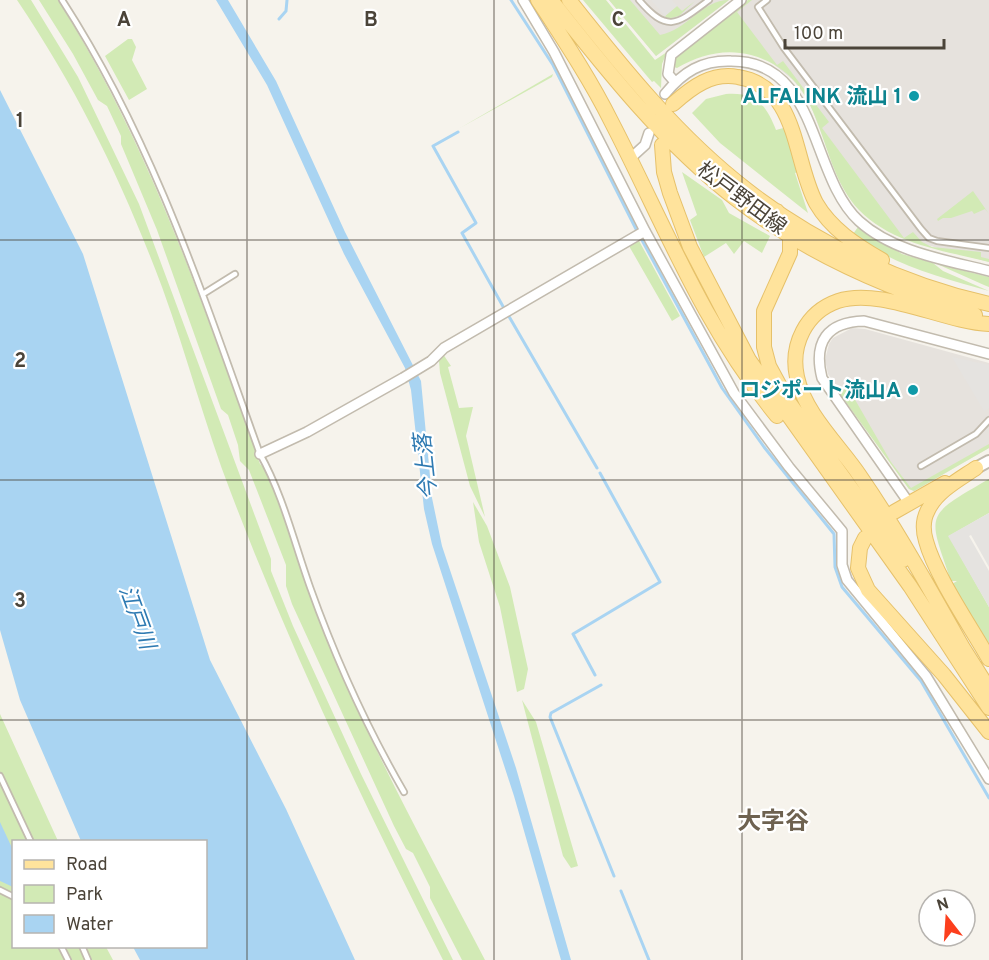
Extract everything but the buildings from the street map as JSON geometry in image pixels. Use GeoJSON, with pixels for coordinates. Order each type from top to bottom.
{"type":"FeatureCollection","features":[{"type":"Feature","properties":{"kind":"main road"},"geometry":{"type":"LineString","coordinates":[[538,0],[590,81],[691,287],[717,333],[762,398],[859,514]]}},
{"type":"Feature","properties":{"kind":"main road","name":"松戸野田線"},"geometry":{"type":"LineString","coordinates":[[551,0],[625,91],[679,148],[737,200],[836,262],[897,290],[989,319]]}},
{"type":"Feature","properties":{"kind":"main road","name":"松戸野田線"},"geometry":{"type":"LineString","coordinates":[[569,0],[634,80],[689,138],[746,190],[835,246],[879,267],[942,291],[989,304]]}},
{"type":"Feature","properties":{"kind":"main road"},"geometry":{"type":"LineString","coordinates":[[669,99],[709,79],[734,76],[759,84],[770,92],[784,110],[810,190],[816,203],[835,228],[881,260],[989,299]]}},
{"type":"Feature","properties":{"kind":"main road"},"geometry":{"type":"LineString","coordinates":[[662,145],[664,172],[678,216],[690,247],[731,327],[771,393],[859,514],[989,708]]}},
{"type":"Feature","properties":{"kind":"main road"},"geometry":{"type":"LineString","coordinates":[[777,211],[786,223],[790,235],[786,265],[769,295],[764,311],[764,347],[769,366],[788,401],[848,481],[989,689]]}},
{"type":"Feature","properties":{"kind":"main road"},"geometry":{"type":"LineString","coordinates":[[963,648],[881,507],[809,406],[798,381],[795,353],[804,329],[812,318],[824,308],[839,301],[854,298],[888,302],[973,324],[989,324]]}},
{"type":"Feature","properties":{"kind":"main road"},"geometry":{"type":"LineString","coordinates":[[894,512],[976,468]]}},
{"type":"Feature","properties":{"kind":"main road"},"geometry":{"type":"LineString","coordinates":[[976,468],[936,497],[928,508],[924,529],[925,539],[934,562],[989,659]]}},
{"type":"Feature","properties":{"kind":"main road"},"geometry":{"type":"LineString","coordinates":[[865,538],[860,548],[858,568],[868,590],[944,675],[989,732]]}},
{"type":"Feature","properties":{"kind":"street"},"geometry":{"type":"LineString","coordinates":[[523,0],[554,52],[611,165],[641,234],[734,393],[789,467],[842,531],[842,565],[847,580],[926,676],[989,779]]}},
{"type":"Feature","properties":{"kind":"street"},"geometry":{"type":"LineString","coordinates":[[675,82],[668,74],[671,55],[741,0]]}},
{"type":"Feature","properties":{"kind":"street"},"geometry":{"type":"LineString","coordinates":[[669,99],[675,82],[693,68],[715,61],[744,62],[768,71],[792,91],[803,108],[834,190],[841,202],[860,222],[902,246],[989,272]]}},
{"type":"Feature","properties":{"kind":"street"},"geometry":{"type":"LineString","coordinates":[[634,155],[645,145],[649,134]]}},
{"type":"Feature","properties":{"kind":"street"},"geometry":{"type":"LineString","coordinates":[[611,165],[622,160]]}},
{"type":"Feature","properties":{"kind":"street"},"geometry":{"type":"LineString","coordinates":[[260,454],[421,368],[444,348],[641,234]]}},
{"type":"Feature","properties":{"kind":"street"},"geometry":{"type":"LineString","coordinates":[[909,502],[822,378],[818,356],[822,343],[829,331],[847,322],[864,321],[989,354]]}},
{"type":"Feature","properties":{"kind":"street"},"geometry":{"type":"LineString","coordinates":[[976,468],[989,461]]}},
{"type":"Feature","properties":{"kind":"lane"},"geometry":{"type":"LineString","coordinates":[[62,0],[101,64],[170,208],[260,454],[270,471],[310,588],[343,668],[404,792]]}},
{"type":"Feature","properties":{"kind":"lane"},"geometry":{"type":"LineString","coordinates":[[639,0],[653,17],[666,23],[680,22],[709,0]]}},
{"type":"Feature","properties":{"kind":"lane"},"geometry":{"type":"LineString","coordinates":[[767,0],[758,7],[784,48],[929,238],[989,248]]}},
{"type":"Feature","properties":{"kind":"lane"},"geometry":{"type":"LineString","coordinates":[[203,294],[235,274]]}},
{"type":"Feature","properties":{"kind":"lane"},"geometry":{"type":"LineString","coordinates":[[921,466],[976,434],[989,420]]}},
{"type":"Feature","properties":{"kind":"lane"},"geometry":{"type":"LineString","coordinates":[[0,776],[30,840]]}},
{"type":"Feature","properties":{"kind":"shaded area"},"geometry":{"type":"Polygon","coordinates":[[[609,0],[729,0],[656,56],[609,0]]]}},
{"type":"Feature","properties":{"kind":"shaded area"},"geometry":{"type":"Polygon","coordinates":[[[651,0],[672,0],[677,6],[665,16],[651,0]]]}},
{"type":"Feature","properties":{"kind":"shaded area","name":"ALFALINK 流山 1"},"geometry":{"type":"Polygon","coordinates":[[[748,0],[989,0],[989,262],[905,239],[886,230],[860,210],[840,182],[809,101],[793,80],[772,63],[733,12],[748,0]]]}},
{"type":"Feature","properties":{"kind":"shaded area"},"geometry":{"type":"Polygon","coordinates":[[[852,328],[865,329],[989,363],[989,448],[914,491],[909,489],[828,374],[825,360],[829,344],[833,338],[852,328]]]}},
{"type":"Feature","properties":{"kind":"shaded area"},"geometry":{"type":"Polygon","coordinates":[[[952,357],[989,365],[989,408],[984,411],[952,357]]]}},
{"type":"Feature","properties":{"kind":"shaded area"},"geometry":{"type":"Polygon","coordinates":[[[989,513],[989,567],[971,535],[969,536],[989,571],[989,607],[948,536],[989,513]]]}},
{"type":"Feature","properties":{"kind":"green space"},"geometry":{"type":"Polygon","coordinates":[[[17,0],[31,0],[78,77],[139,204],[271,559],[271,571],[293,626],[361,774],[453,960],[443,960],[304,671],[254,553],[204,416],[162,287],[115,174],[61,70],[17,0]]]}},
{"type":"Feature","properties":{"kind":"green space"},"geometry":{"type":"Polygon","coordinates":[[[39,0],[58,0],[120,111],[147,168],[195,285],[260,464],[267,470],[337,663],[389,776],[485,960],[462,960],[430,898],[430,887],[413,853],[406,849],[394,826],[292,604],[286,586],[286,565],[249,470],[240,461],[238,445],[228,415],[221,409],[157,230],[121,144],[121,136],[107,106],[98,100],[73,54],[39,0]]]}},
{"type":"Feature","properties":{"kind":"green space"},"geometry":{"type":"Polygon","coordinates":[[[583,0],[606,0],[655,60],[667,52],[662,64],[661,88],[654,81],[652,82],[583,0]]]}},
{"type":"Feature","properties":{"kind":"green space"},"geometry":{"type":"Polygon","coordinates":[[[609,0],[630,0],[660,35],[670,32],[711,5],[729,0],[656,56],[609,0]]]}},
{"type":"Feature","properties":{"kind":"green space"},"geometry":{"type":"Polygon","coordinates":[[[748,0],[752,0],[737,12],[777,65],[783,61],[829,122],[822,128],[904,238],[913,232],[922,242],[932,247],[981,252],[981,257],[989,259],[989,262],[920,245],[887,231],[872,222],[859,210],[844,190],[808,101],[795,81],[776,66],[751,55],[731,52],[703,56],[677,68],[671,66],[678,53],[748,0]]]}},
{"type":"Feature","properties":{"kind":"green space"},"geometry":{"type":"Polygon","coordinates":[[[695,1],[679,16],[667,19],[665,16],[677,6],[682,11],[695,1]]]}},
{"type":"Feature","properties":{"kind":"green space"},"geometry":{"type":"Polygon","coordinates":[[[128,39],[132,39],[136,47],[132,60],[147,89],[129,100],[105,56],[128,39]]]}},
{"type":"Feature","properties":{"kind":"green space"},"geometry":{"type":"Polygon","coordinates":[[[553,74],[552,77],[460,128],[553,74]]]}},
{"type":"Feature","properties":{"kind":"green space"},"geometry":{"type":"Polygon","coordinates":[[[726,94],[745,95],[758,101],[768,113],[776,130],[787,127],[800,171],[795,173],[808,213],[720,143],[692,113],[706,99],[726,94]]]}},
{"type":"Feature","properties":{"kind":"green space"},"geometry":{"type":"Polygon","coordinates":[[[682,172],[722,200],[729,213],[770,236],[762,253],[744,241],[734,254],[726,243],[704,257],[690,220],[697,215],[682,172]]]}},
{"type":"Feature","properties":{"kind":"green space"},"geometry":{"type":"Polygon","coordinates":[[[973,191],[989,214],[985,209],[974,214],[972,211],[938,221],[937,219],[973,191]]]}},
{"type":"Feature","properties":{"kind":"green space"},"geometry":{"type":"Polygon","coordinates":[[[858,227],[902,254],[933,263],[943,271],[989,291],[900,262],[853,234],[858,227]]]}},
{"type":"Feature","properties":{"kind":"green space"},"geometry":{"type":"Polygon","coordinates":[[[638,239],[680,316],[672,321],[629,246],[552,291],[550,289],[638,239]]]}},
{"type":"Feature","properties":{"kind":"green space"},"geometry":{"type":"Polygon","coordinates":[[[937,264],[989,277],[989,287],[984,285],[937,264]]]}},
{"type":"Feature","properties":{"kind":"green space"},"geometry":{"type":"Polygon","coordinates":[[[443,354],[451,366],[448,367],[459,408],[473,407],[466,436],[485,517],[470,486],[440,373],[439,361],[443,354]]]}},
{"type":"Feature","properties":{"kind":"green space"},"geometry":{"type":"Polygon","coordinates":[[[846,384],[891,462],[911,488],[989,444],[989,448],[914,491],[909,489],[837,390],[846,384]]]}},
{"type":"Feature","properties":{"kind":"green space"},"geometry":{"type":"Polygon","coordinates":[[[989,479],[989,513],[949,536],[989,607],[989,644],[952,584],[957,581],[951,581],[936,529],[937,519],[942,510],[952,501],[989,479]]]}},
{"type":"Feature","properties":{"kind":"green space"},"geometry":{"type":"Polygon","coordinates":[[[473,502],[487,526],[510,587],[528,669],[524,689],[517,692],[500,607],[479,542],[473,502]]]}},
{"type":"Feature","properties":{"kind":"green space"},"geometry":{"type":"Polygon","coordinates":[[[522,700],[536,722],[578,866],[571,868],[563,856],[522,700]]]}},
{"type":"Feature","properties":{"kind":"green space"},"geometry":{"type":"Polygon","coordinates":[[[0,714],[58,840],[12,840],[12,948],[107,948],[113,960],[0,960],[0,714]]]}},
{"type":"Feature","properties":{"kind":"water","name":"今上落"},"geometry":{"type":"Polygon","coordinates":[[[216,0],[228,0],[276,81],[345,232],[421,381],[432,498],[442,546],[516,768],[571,960],[561,960],[514,796],[432,544],[424,509],[411,390],[405,368],[344,254],[267,85],[216,0]]]}},
{"type":"Feature","properties":{"kind":"water","name":"江戸川"},"geometry":{"type":"Polygon","coordinates":[[[0,90],[83,254],[210,660],[286,809],[355,960],[140,960],[134,948],[207,948],[207,840],[81,840],[20,700],[0,630],[0,90]]]}},
{"type":"Feature","properties":{"kind":"water"},"geometry":{"type":"Polygon","coordinates":[[[0,822],[12,848],[12,887],[0,881],[0,822]]]}},
{"type":"Feature","properties":{"kind":"waterway"},"geometry":{"type":"LineString","coordinates":[[279,19],[286,11],[287,0]]}},
{"type":"Feature","properties":{"kind":"waterway"},"geometry":{"type":"LineString","coordinates":[[511,0],[553,65],[636,229],[722,388],[764,447],[834,534],[835,567],[842,587],[921,681],[989,798]]}},
{"type":"Feature","properties":{"kind":"waterway"},"geometry":{"type":"LineString","coordinates":[[458,132],[433,146],[476,223],[462,233],[505,310]]}},
{"type":"Feature","properties":{"kind":"waterway"},"geometry":{"type":"LineString","coordinates":[[507,313],[597,468]]}},
{"type":"Feature","properties":{"kind":"waterway"},"geometry":{"type":"LineString","coordinates":[[595,675],[573,634],[660,582],[600,473]]}},
{"type":"Feature","properties":{"kind":"waterway"},"geometry":{"type":"LineString","coordinates":[[601,685],[551,713],[550,717],[614,876]]}},
{"type":"Feature","properties":{"kind":"waterway"},"geometry":{"type":"LineString","coordinates":[[621,891],[649,960]]}},
{"type":"Feature","properties":{"kind":"place","name":"ALFALINK 流山 1"},"geometry":{"type":"Point","coordinates":[914,96]}},
{"type":"Feature","properties":{"kind":"place","name":"ロジポート流山A"},"geometry":{"type":"Point","coordinates":[913,390]}},
{"type":"Feature","properties":{"kind":"district","name":"大字谷"},"geometry":{"type":"Point","coordinates":[773,821]}}]}
